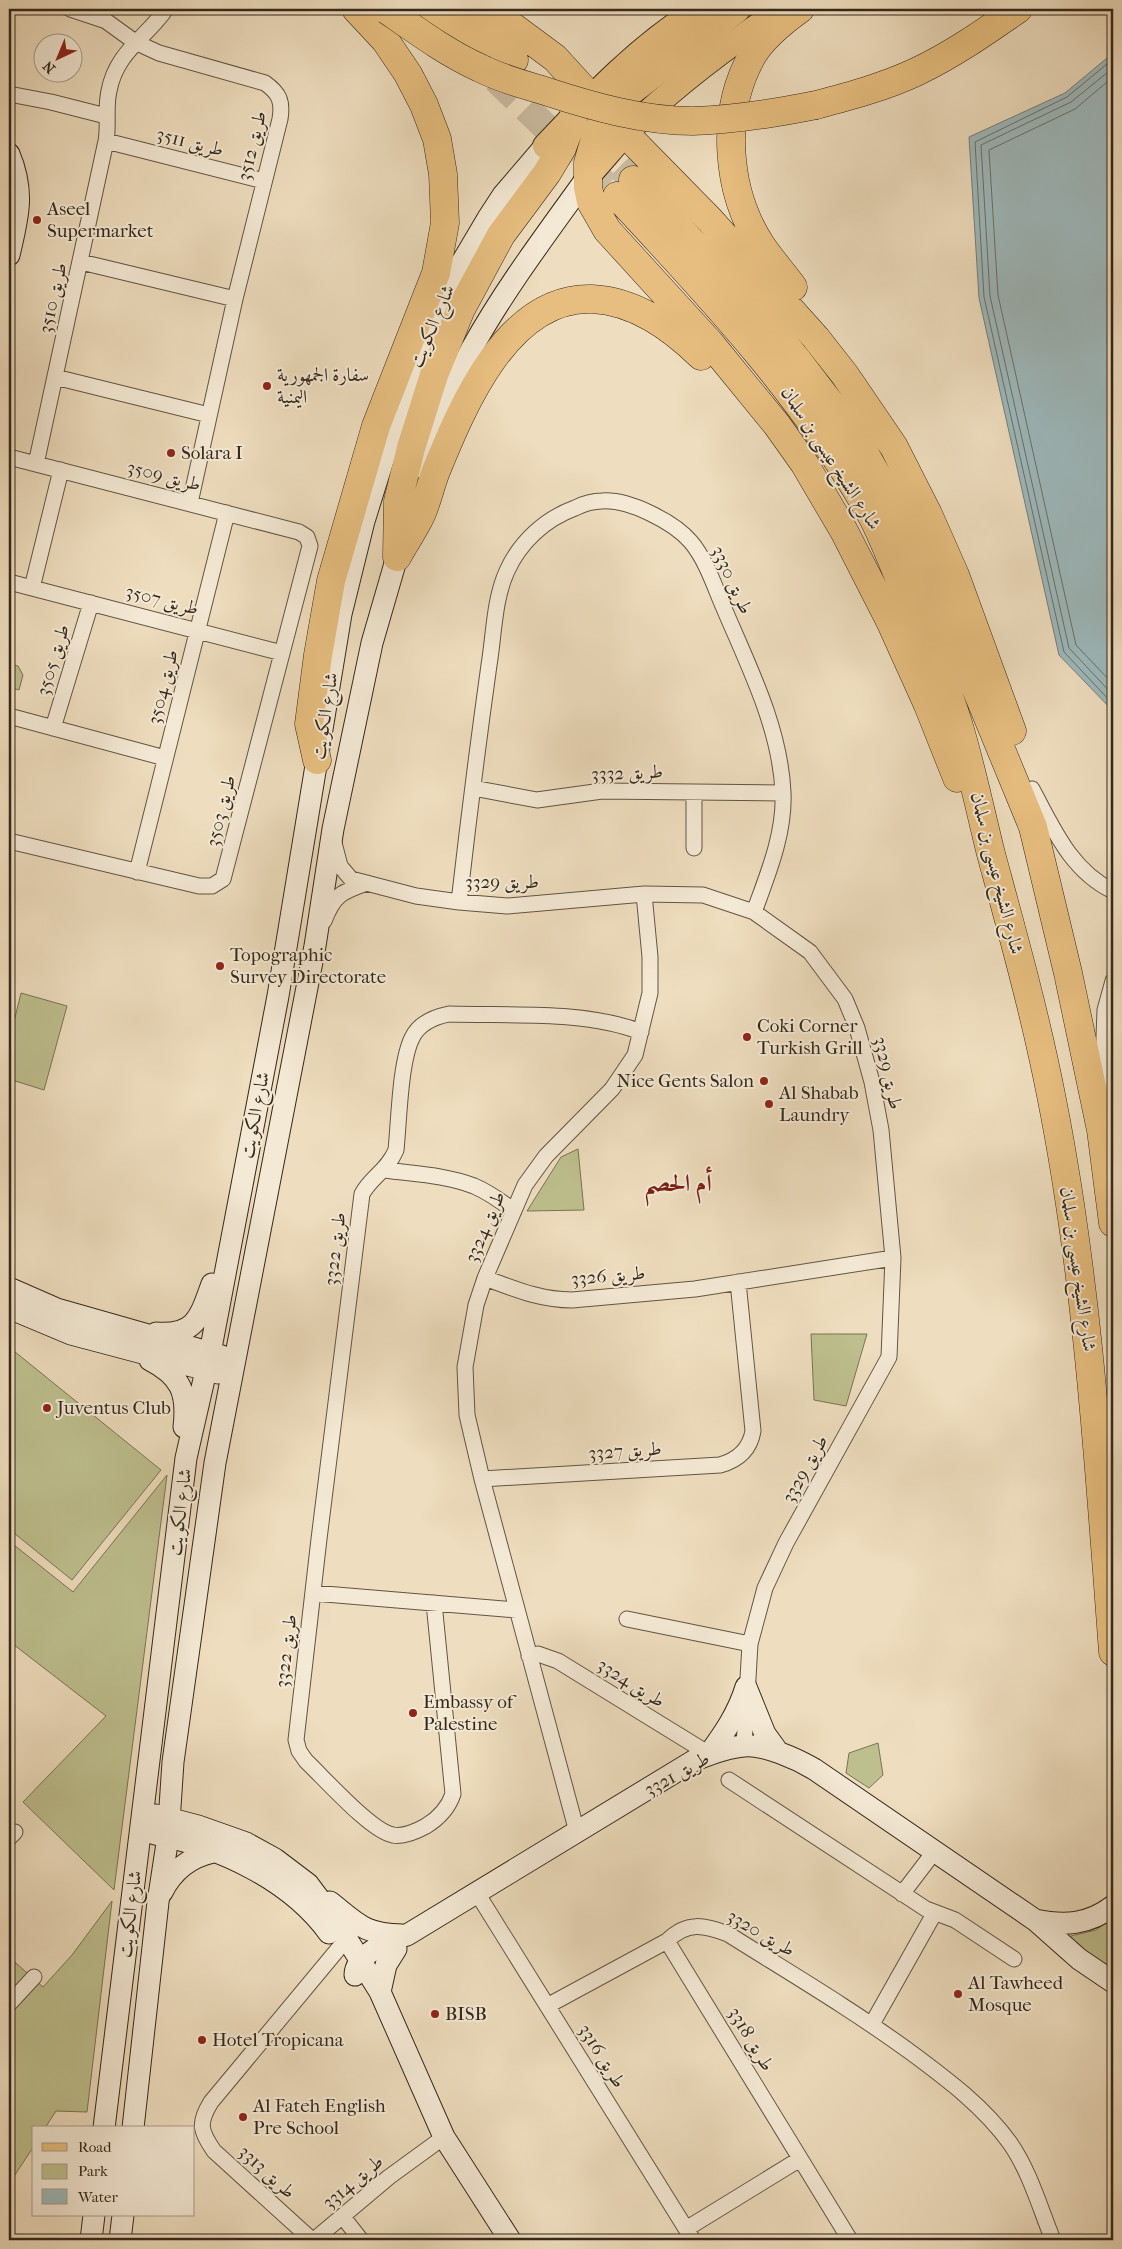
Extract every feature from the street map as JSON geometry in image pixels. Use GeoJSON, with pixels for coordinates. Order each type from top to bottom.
{"type":"FeatureCollection","features":[{"type":"Feature","properties":{"kind":"highway"},"geometry":{"type":"LineString","coordinates":[[317,760],[310,724],[318,654],[331,582],[376,426],[436,273],[445,224],[443,174],[436,139],[424,105],[408,74],[385,40],[356,9]]}},
{"type":"Feature","properties":{"kind":"highway"},"geometry":{"type":"LineString","coordinates":[[386,9],[434,42],[481,69],[562,97],[616,111],[691,121],[778,113],[861,93],[916,72],[972,41],[1018,9]]}},
{"type":"Feature","properties":{"kind":"highway"},"geometry":{"type":"LineString","coordinates":[[420,9],[496,79]]}},
{"type":"Feature","properties":{"kind":"highway"},"geometry":{"type":"LineString","coordinates":[[460,9],[514,60]]}},
{"type":"Feature","properties":{"kind":"highway"},"geometry":{"type":"LineString","coordinates":[[490,9],[555,58],[580,118],[588,163],[591,202],[607,230],[710,342],[748,388],[804,463],[828,503],[891,623],[928,705],[964,795],[990,849]]}},
{"type":"Feature","properties":{"kind":"highway"},"geometry":{"type":"LineString","coordinates":[[397,557],[398,501],[434,375],[461,309],[501,235],[556,161],[580,118],[628,93],[736,9]]}},
{"type":"Feature","properties":{"kind":"highway"},"geometry":{"type":"LineString","coordinates":[[800,9],[762,42],[751,57],[740,83],[731,134],[731,161],[745,213],[760,244],[826,329],[917,491],[955,575],[1032,789],[1032,827]]}},
{"type":"Feature","properties":{"kind":"highway"},"geometry":{"type":"LineString","coordinates":[[580,118],[626,134],[710,220],[776,292],[834,360],[875,417]]}},
{"type":"Feature","properties":{"kind":"highway","name":"شارع الشيخ عيسى بن سلمان"},"geometry":{"type":"LineString","coordinates":[[1113,1223],[1101,1130],[1068,973],[1032,827],[962,654],[904,523],[853,433],[752,305],[625,188],[800,405],[875,522],[939,671],[956,719],[1014,938],[1052,1100],[1067,1187],[1089,1347],[1113,1652]]}},
{"type":"Feature","properties":{"kind":"highway"},"geometry":{"type":"LineString","coordinates":[[397,557],[420,516],[436,471],[476,386],[495,358],[528,320],[544,309],[561,302],[579,299],[615,302],[640,311],[664,324],[683,338],[761,420],[828,503]]}},
{"type":"Feature","properties":{"kind":"main road"},"geometry":{"type":"LineString","coordinates":[[580,118],[613,76],[653,42],[699,9]]}},
{"type":"Feature","properties":{"kind":"main road"},"geometry":{"type":"LineString","coordinates":[[588,176],[626,134],[660,102],[699,69],[782,9]]}},
{"type":"Feature","properties":{"kind":"main road","name":"شارع الكويت"},"geometry":{"type":"LineString","coordinates":[[104,2126],[186,1458],[208,1361],[278,996],[341,614],[364,521],[406,387],[452,279],[469,248],[503,195],[580,118]]}},
{"type":"Feature","properties":{"kind":"main road"},"geometry":{"type":"LineString","coordinates":[[9,154],[11,188],[20,207],[9,255]]}},
{"type":"Feature","properties":{"kind":"main road","name":"شارع الكويت"},"geometry":{"type":"LineString","coordinates":[[133,2126],[158,1902],[169,1827],[172,1762],[208,1508],[233,1368],[315,946],[333,829],[372,643],[442,414],[472,348],[525,264],[588,176]]}},
{"type":"Feature","properties":{"kind":"main road"},"geometry":{"type":"LineString","coordinates":[[130,1340],[179,1332],[189,1328],[198,1320],[212,1284],[228,1256]]}},
{"type":"Feature","properties":{"kind":"main road"},"geometry":{"type":"LineString","coordinates":[[9,1288],[130,1340],[171,1374],[179,1384],[184,1396],[186,1409],[184,1434],[186,1458]]}},
{"type":"Feature","properties":{"kind":"main road"},"geometry":{"type":"LineString","coordinates":[[9,1308],[64,1331],[130,1340],[233,1368]]}},
{"type":"Feature","properties":{"kind":"main road"},"geometry":{"type":"LineString","coordinates":[[746,1687],[766,1734],[778,1752]]}},
{"type":"Feature","properties":{"kind":"main road"},"geometry":{"type":"LineString","coordinates":[[709,1754],[730,1726],[740,1707],[746,1687]]}},
{"type":"Feature","properties":{"kind":"main road","name":"طريق 3321"},"geometry":{"type":"LineString","coordinates":[[358,1968],[390,1940],[402,1942],[477,1893],[689,1764],[709,1754],[744,1746],[778,1752],[814,1769],[1035,1920],[1079,1959],[1113,1982]]}},
{"type":"Feature","properties":{"kind":"main road"},"geometry":{"type":"LineString","coordinates":[[172,1762],[182,1805],[198,1826]]}},
{"type":"Feature","properties":{"kind":"main road"},"geometry":{"type":"LineString","coordinates":[[140,1822],[169,1827],[198,1826],[246,1842],[275,1859],[364,1929],[402,1942],[386,1965],[380,1992]]}},
{"type":"Feature","properties":{"kind":"main road"},"geometry":{"type":"LineString","coordinates":[[169,1827],[213,1852],[248,1866],[285,1890],[344,1945]]}},
{"type":"Feature","properties":{"kind":"main road"},"geometry":{"type":"LineString","coordinates":[[158,1902],[166,1884],[179,1869],[199,1855],[213,1852]]}},
{"type":"Feature","properties":{"kind":"main road"},"geometry":{"type":"LineString","coordinates":[[308,1884],[406,2054]]}},
{"type":"Feature","properties":{"kind":"main road","name":"طريق 3321"},"geometry":{"type":"LineString","coordinates":[[1035,1920],[1056,1924],[1076,1923],[1096,1917],[1113,1906]]}},
{"type":"Feature","properties":{"kind":"main road"},"geometry":{"type":"LineString","coordinates":[[358,1968],[380,1992],[444,2137],[510,2240]]}},
{"type":"Feature","properties":{"kind":"main road"},"geometry":{"type":"LineString","coordinates":[[120,2240],[123,2216]]}},
{"type":"Feature","properties":{"kind":"street"},"geometry":{"type":"LineString","coordinates":[[70,9],[106,21],[135,42]]}},
{"type":"Feature","properties":{"kind":"street","name":"طريق 3510"},"geometry":{"type":"LineString","coordinates":[[36,464],[106,141],[107,102],[113,76],[118,64],[135,42],[151,28],[166,9]]}},
{"type":"Feature","properties":{"kind":"street","name":"طريق 3512"},"geometry":{"type":"LineString","coordinates":[[135,42],[159,53],[252,78],[273,88],[282,100],[282,111],[235,299],[190,502]]}},
{"type":"Feature","properties":{"kind":"street"},"geometry":{"type":"LineString","coordinates":[[13,93],[106,116]]}},
{"type":"Feature","properties":{"kind":"street","name":"طريق 3511"},"geometry":{"type":"LineString","coordinates":[[106,141],[264,181]]}},
{"type":"Feature","properties":{"kind":"street"},"geometry":{"type":"LineString","coordinates":[[81,262],[235,299]]}},
{"type":"Feature","properties":{"kind":"street"},"geometry":{"type":"LineString","coordinates":[[56,377],[209,415]]}},
{"type":"Feature","properties":{"kind":"street","name":"طريق 3509"},"geometry":{"type":"LineString","coordinates":[[9,457],[190,502],[299,532],[307,537]]}},
{"type":"Feature","properties":{"kind":"street"},"geometry":{"type":"LineString","coordinates":[[32,588],[61,470]]}},
{"type":"Feature","properties":{"kind":"street","name":"طريق 3330"},"geometry":{"type":"LineString","coordinates":[[459,902],[500,593],[506,572],[521,547],[543,524],[564,512],[584,504],[603,500],[621,503],[664,520],[680,531],[699,553],[767,713],[778,755],[783,793],[781,824],[775,850],[754,912]]}},
{"type":"Feature","properties":{"kind":"street","name":"طريق 3504"},"geometry":{"type":"LineString","coordinates":[[137,872],[227,512]]}},
{"type":"Feature","properties":{"kind":"street","name":"طريق 3503"},"geometry":{"type":"LineString","coordinates":[[9,841],[204,887],[212,886],[223,879],[310,546],[307,537]]}},
{"type":"Feature","properties":{"kind":"street","name":"طريق 3507"},"geometry":{"type":"LineString","coordinates":[[9,582],[282,653]]}},
{"type":"Feature","properties":{"kind":"street","name":"طريق 3505"},"geometry":{"type":"LineString","coordinates":[[53,728],[91,603]]}},
{"type":"Feature","properties":{"kind":"street"},"geometry":{"type":"LineString","coordinates":[[9,716],[166,758]]}},
{"type":"Feature","properties":{"kind":"street","name":"طريق 3332"},"geometry":{"type":"LineString","coordinates":[[473,788],[537,800],[602,791],[783,793]]}},
{"type":"Feature","properties":{"kind":"street"},"geometry":{"type":"LineString","coordinates":[[1032,789],[1068,853],[1091,877],[1113,892]]}},
{"type":"Feature","properties":{"kind":"street"},"geometry":{"type":"LineString","coordinates":[[694,793],[694,848]]}},
{"type":"Feature","properties":{"kind":"street","name":"طريق 3329"},"geometry":{"type":"LineString","coordinates":[[333,829],[334,849],[340,866],[351,879],[416,896],[507,906],[644,894],[703,895],[754,912],[810,952],[845,999],[857,1028],[872,1082],[881,1130],[893,1258],[889,1357],[776,1562],[765,1588],[750,1644],[744,1746]]}},
{"type":"Feature","properties":{"kind":"street"},"geometry":{"type":"LineString","coordinates":[[315,946],[327,913],[336,897],[342,892],[367,883]]}},
{"type":"Feature","properties":{"kind":"street","name":"طريق 3324"},"geometry":{"type":"LineString","coordinates":[[577,1832],[482,1480],[467,1415],[465,1367],[476,1305],[485,1278],[525,1185],[546,1156],[612,1089],[635,1055],[650,993],[650,957],[644,894]]}},
{"type":"Feature","properties":{"kind":"street"},"geometry":{"type":"LineString","coordinates":[[1101,1130],[1105,1010],[1113,981]]}},
{"type":"Feature","properties":{"kind":"street","name":"طريق 3322"},"geometry":{"type":"LineString","coordinates":[[434,1603],[453,1794],[448,1806],[435,1820],[421,1829],[400,1836],[391,1835],[376,1828],[306,1761],[297,1746],[296,1734],[361,1199],[369,1184],[385,1170],[396,1150],[407,1054],[412,1037],[426,1022],[449,1014],[580,1018],[605,1021],[641,1032]]}},
{"type":"Feature","properties":{"kind":"street"},"geometry":{"type":"LineString","coordinates":[[385,1170],[453,1180],[473,1186],[496,1197],[514,1210]]}},
{"type":"Feature","properties":{"kind":"street","name":"طريق 3326"},"geometry":{"type":"LineString","coordinates":[[485,1278],[531,1296],[557,1300],[695,1289],[893,1258]]}},
{"type":"Feature","properties":{"kind":"street","name":"طريق 3327"},"geometry":{"type":"LineString","coordinates":[[482,1480],[720,1465],[741,1455],[752,1439],[753,1431],[738,1282]]}},
{"type":"Feature","properties":{"kind":"street"},"geometry":{"type":"LineString","coordinates":[[313,1593],[516,1610]]}},
{"type":"Feature","properties":{"kind":"street"},"geometry":{"type":"LineString","coordinates":[[627,1619],[750,1644]]}},
{"type":"Feature","properties":{"kind":"street","name":"طريق 3324"},"geometry":{"type":"LineString","coordinates":[[529,1656],[538,1654],[558,1661],[709,1754]]}},
{"type":"Feature","properties":{"kind":"street"},"geometry":{"type":"LineString","coordinates":[[729,1780],[902,1894],[934,1914],[955,1920],[1014,1959]]}},
{"type":"Feature","properties":{"kind":"street"},"geometry":{"type":"LineString","coordinates":[[902,1894],[934,1852]]}},
{"type":"Feature","properties":{"kind":"street","name":"طريق 3316"},"geometry":{"type":"LineString","coordinates":[[477,1893],[690,2234]]}},
{"type":"Feature","properties":{"kind":"street"},"geometry":{"type":"LineString","coordinates":[[872,2024],[934,1914]]}},
{"type":"Feature","properties":{"kind":"street","name":"طريق 3320"},"geometry":{"type":"LineString","coordinates":[[547,2006],[667,1940],[677,1931],[688,1927],[710,1928],[728,1934],[872,2024],[946,2078],[989,2118],[1010,2144],[1024,2167],[1053,2240]]}},
{"type":"Feature","properties":{"kind":"street","name":"طريق 3318"},"geometry":{"type":"LineString","coordinates":[[667,1940],[850,2240]]}},
{"type":"Feature","properties":{"kind":"street","name":"طريق 3313"},"geometry":{"type":"LineString","coordinates":[[313,2240],[214,2151],[203,2132],[202,2123],[203,2114],[210,2102],[344,1945]]}},
{"type":"Feature","properties":{"kind":"street"},"geometry":{"type":"LineString","coordinates":[[9,2004],[34,1977]]}},
{"type":"Feature","properties":{"kind":"street","name":"طريق 3314"},"geometry":{"type":"LineString","coordinates":[[313,2240],[389,2177],[444,2137]]}},
{"type":"Feature","properties":{"kind":"street"},"geometry":{"type":"LineString","coordinates":[[690,2234],[800,2158]]}},
{"type":"Feature","properties":{"kind":"street"},"geometry":{"type":"LineString","coordinates":[[343,2217],[361,2240]]}},
{"type":"Feature","properties":{"kind":"green space"},"geometry":{"type":"Polygon","coordinates":[[[9,664],[18,666],[23,675],[19,690],[9,687],[9,664]]]}},
{"type":"Feature","properties":{"kind":"green space"},"geometry":{"type":"Polygon","coordinates":[[[21,993],[67,1006],[44,1090],[9,1079],[9,1042],[21,993]]]}},
{"type":"Feature","properties":{"kind":"green space"},"geometry":{"type":"Polygon","coordinates":[[[578,1149],[584,1210],[527,1211],[561,1157],[578,1149]]]}},
{"type":"Feature","properties":{"kind":"green space"},"geometry":{"type":"Polygon","coordinates":[[[811,1334],[867,1334],[846,1406],[814,1400],[811,1334]]]}},
{"type":"Feature","properties":{"kind":"green space","name":"Juventus Club"},"geometry":{"type":"Polygon","coordinates":[[[9,1347],[161,1470],[72,1580],[9,1529],[9,1347]]]}},
{"type":"Feature","properties":{"kind":"green space"},"geometry":{"type":"Polygon","coordinates":[[[167,1475],[114,1890],[23,1802],[106,1716],[9,1641],[9,1541],[73,1592],[167,1475]]]}},
{"type":"Feature","properties":{"kind":"green space"},"geometry":{"type":"Polygon","coordinates":[[[878,1743],[883,1775],[869,1788],[846,1773],[849,1753],[878,1743]]]}},
{"type":"Feature","properties":{"kind":"green space"},"geometry":{"type":"Polygon","coordinates":[[[112,1901],[87,2112],[56,2111],[46,2126],[32,2126],[32,2149],[9,2184],[9,1957],[43,1987],[72,1955],[112,1901]]]}},
{"type":"Feature","properties":{"kind":"green space"},"geometry":{"type":"Polygon","coordinates":[[[1113,1917],[1113,1982],[1067,1937],[1096,1930],[1113,1917]]]}},
{"type":"Feature","properties":{"kind":"water"},"geometry":{"type":"Polygon","coordinates":[[[1113,53],[1113,711],[1059,655],[979,298],[969,137],[1065,93],[1113,53]]]}},
{"type":"Feature","properties":{"kind":"tunnel"},"geometry":{"type":"LineString","coordinates":[[496,79],[617,196]]}},
{"type":"Feature","properties":{"kind":"tunnel"},"geometry":{"type":"LineString","coordinates":[[590,137],[633,180]]}},
{"type":"Feature","properties":{"kind":"place","name":"Aseel Supermarket"},"geometry":{"type":"Point","coordinates":[37,220]}},
{"type":"Feature","properties":{"kind":"place","name":"سفارة الجمهورية اليمنية"},"geometry":{"type":"Point","coordinates":[267,386]}},
{"type":"Feature","properties":{"kind":"place","name":"Solara I"},"geometry":{"type":"Point","coordinates":[171,453]}},
{"type":"Feature","properties":{"kind":"place","name":"Topographic Survey Directorate"},"geometry":{"type":"Point","coordinates":[220,966]}},
{"type":"Feature","properties":{"kind":"place","name":"Coki Corner Turkish Grill"},"geometry":{"type":"Point","coordinates":[747,1037]}},
{"type":"Feature","properties":{"kind":"place","name":"Nice Gents Salon"},"geometry":{"type":"Point","coordinates":[764,1081]}},
{"type":"Feature","properties":{"kind":"place","name":"Al Shabab Laundry"},"geometry":{"type":"Point","coordinates":[769,1104]}},
{"type":"Feature","properties":{"kind":"place","name":"Juventus Club"},"geometry":{"type":"Point","coordinates":[47,1408]}},
{"type":"Feature","properties":{"kind":"place","name":"Embassy of Palestine"},"geometry":{"type":"Point","coordinates":[413,1713]}},
{"type":"Feature","properties":{"kind":"place","name":"Al Tawheed Mosque"},"geometry":{"type":"Point","coordinates":[958,1994]}},
{"type":"Feature","properties":{"kind":"place","name":"BISB"},"geometry":{"type":"Point","coordinates":[435,2014]}},
{"type":"Feature","properties":{"kind":"place","name":"Hotel Tropicana"},"geometry":{"type":"Point","coordinates":[202,2040]}},
{"type":"Feature","properties":{"kind":"place","name":"Al Fateh English Pre School"},"geometry":{"type":"Point","coordinates":[243,2117]}},
{"type":"Feature","properties":{"kind":"district","name":"أم الحصم"},"geometry":{"type":"Point","coordinates":[678,1183]}}]}
